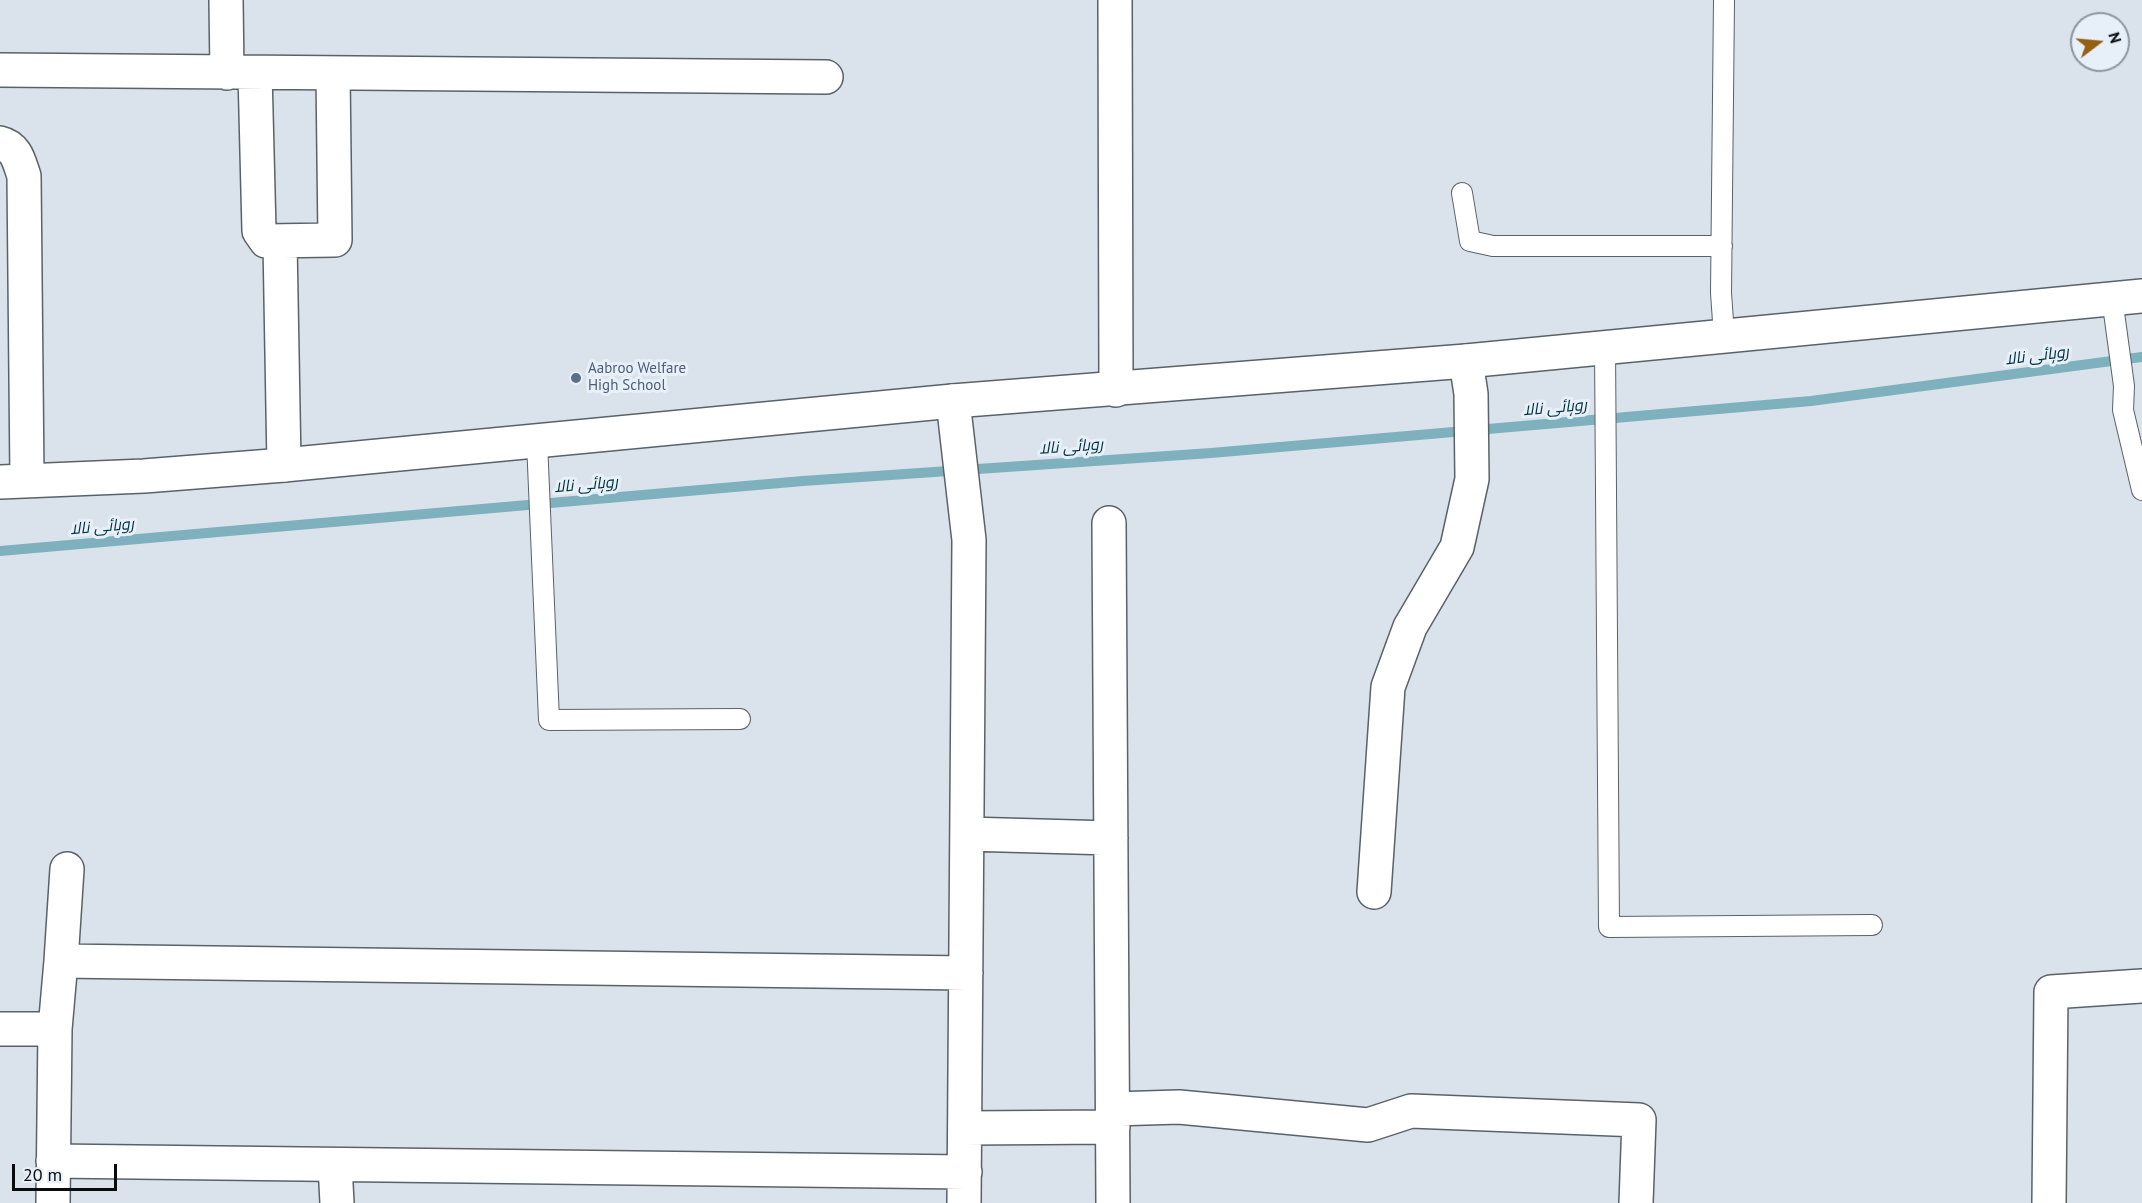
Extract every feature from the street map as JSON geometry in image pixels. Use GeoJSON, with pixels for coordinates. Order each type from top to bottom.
{"type":"FeatureCollection","features":[{"type":"Feature","properties":{"kind":"street"},"geometry":{"type":"LineString","coordinates":[[226,0],[241,73],[259,231],[266,241],[335,240],[333,73]]}},
{"type":"Feature","properties":{"kind":"street"},"geometry":{"type":"LineString","coordinates":[[1115,0],[1116,390]]}},
{"type":"Feature","properties":{"kind":"street"},"geometry":{"type":"LineString","coordinates":[[0,70],[826,77]]}},
{"type":"Feature","properties":{"kind":"street"},"geometry":{"type":"LineString","coordinates":[[0,143],[9,145],[18,157],[24,176],[12,297],[14,480],[144,476],[538,448],[955,412],[1116,390],[1467,361],[1605,355],[1724,335],[2123,304]]}},
{"type":"Feature","properties":{"kind":"street"},"geometry":{"type":"LineString","coordinates":[[280,242],[284,465]]}},
{"type":"Feature","properties":{"kind":"street"},"geometry":{"type":"LineString","coordinates":[[1374,892],[1388,687],[1410,627],[1457,547],[1472,479],[1467,361]]}},
{"type":"Feature","properties":{"kind":"street"},"geometry":{"type":"LineString","coordinates":[[53,1161],[335,1165],[965,1187],[969,540],[955,412]]}},
{"type":"Feature","properties":{"kind":"street"},"geometry":{"type":"LineString","coordinates":[[1109,523],[1113,1203]]}},
{"type":"Feature","properties":{"kind":"street"},"geometry":{"type":"LineString","coordinates":[[967,834],[1111,838]]}},
{"type":"Feature","properties":{"kind":"street"},"geometry":{"type":"LineString","coordinates":[[53,1203],[55,1029],[67,869]]}},
{"type":"Feature","properties":{"kind":"street"},"geometry":{"type":"LineString","coordinates":[[61,961],[966,973]]}},
{"type":"Feature","properties":{"kind":"street"},"geometry":{"type":"LineString","coordinates":[[2049,1203],[2051,992],[2142,986]]}},
{"type":"Feature","properties":{"kind":"street"},"geometry":{"type":"LineString","coordinates":[[0,1029],[55,1029]]}},
{"type":"Feature","properties":{"kind":"street"},"geometry":{"type":"LineString","coordinates":[[965,1128],[1113,1118],[1179,1107],[1368,1125],[1411,1112],[1639,1120],[1636,1203]]}},
{"type":"Feature","properties":{"kind":"street"},"geometry":{"type":"LineString","coordinates":[[335,1165],[337,1203]]}},
{"type":"Feature","properties":{"kind":"lane"},"geometry":{"type":"LineString","coordinates":[[1724,0],[1722,246],[1724,335]]}},
{"type":"Feature","properties":{"kind":"lane"},"geometry":{"type":"LineString","coordinates":[[1462,193],[1470,241],[1481,244],[1493,246],[1722,246]]}},
{"type":"Feature","properties":{"kind":"lane"},"geometry":{"type":"LineString","coordinates":[[2123,304],[2124,410],[2142,490]]}},
{"type":"Feature","properties":{"kind":"lane"},"geometry":{"type":"LineString","coordinates":[[1605,355],[1605,438],[1608,463],[1609,927],[1872,925]]}},
{"type":"Feature","properties":{"kind":"lane"},"geometry":{"type":"LineString","coordinates":[[538,448],[549,720],[740,719]]}},
{"type":"Feature","properties":{"kind":"waterway","name":"روہائی نالا"},"geometry":{"type":"LineString","coordinates":[[0,551],[803,481],[1211,453],[1811,401],[2142,357]]}},
{"type":"Feature","properties":{"kind":"place","name":"Aabroo Welfare High School"},"geometry":{"type":"Point","coordinates":[576,378]}}]}
